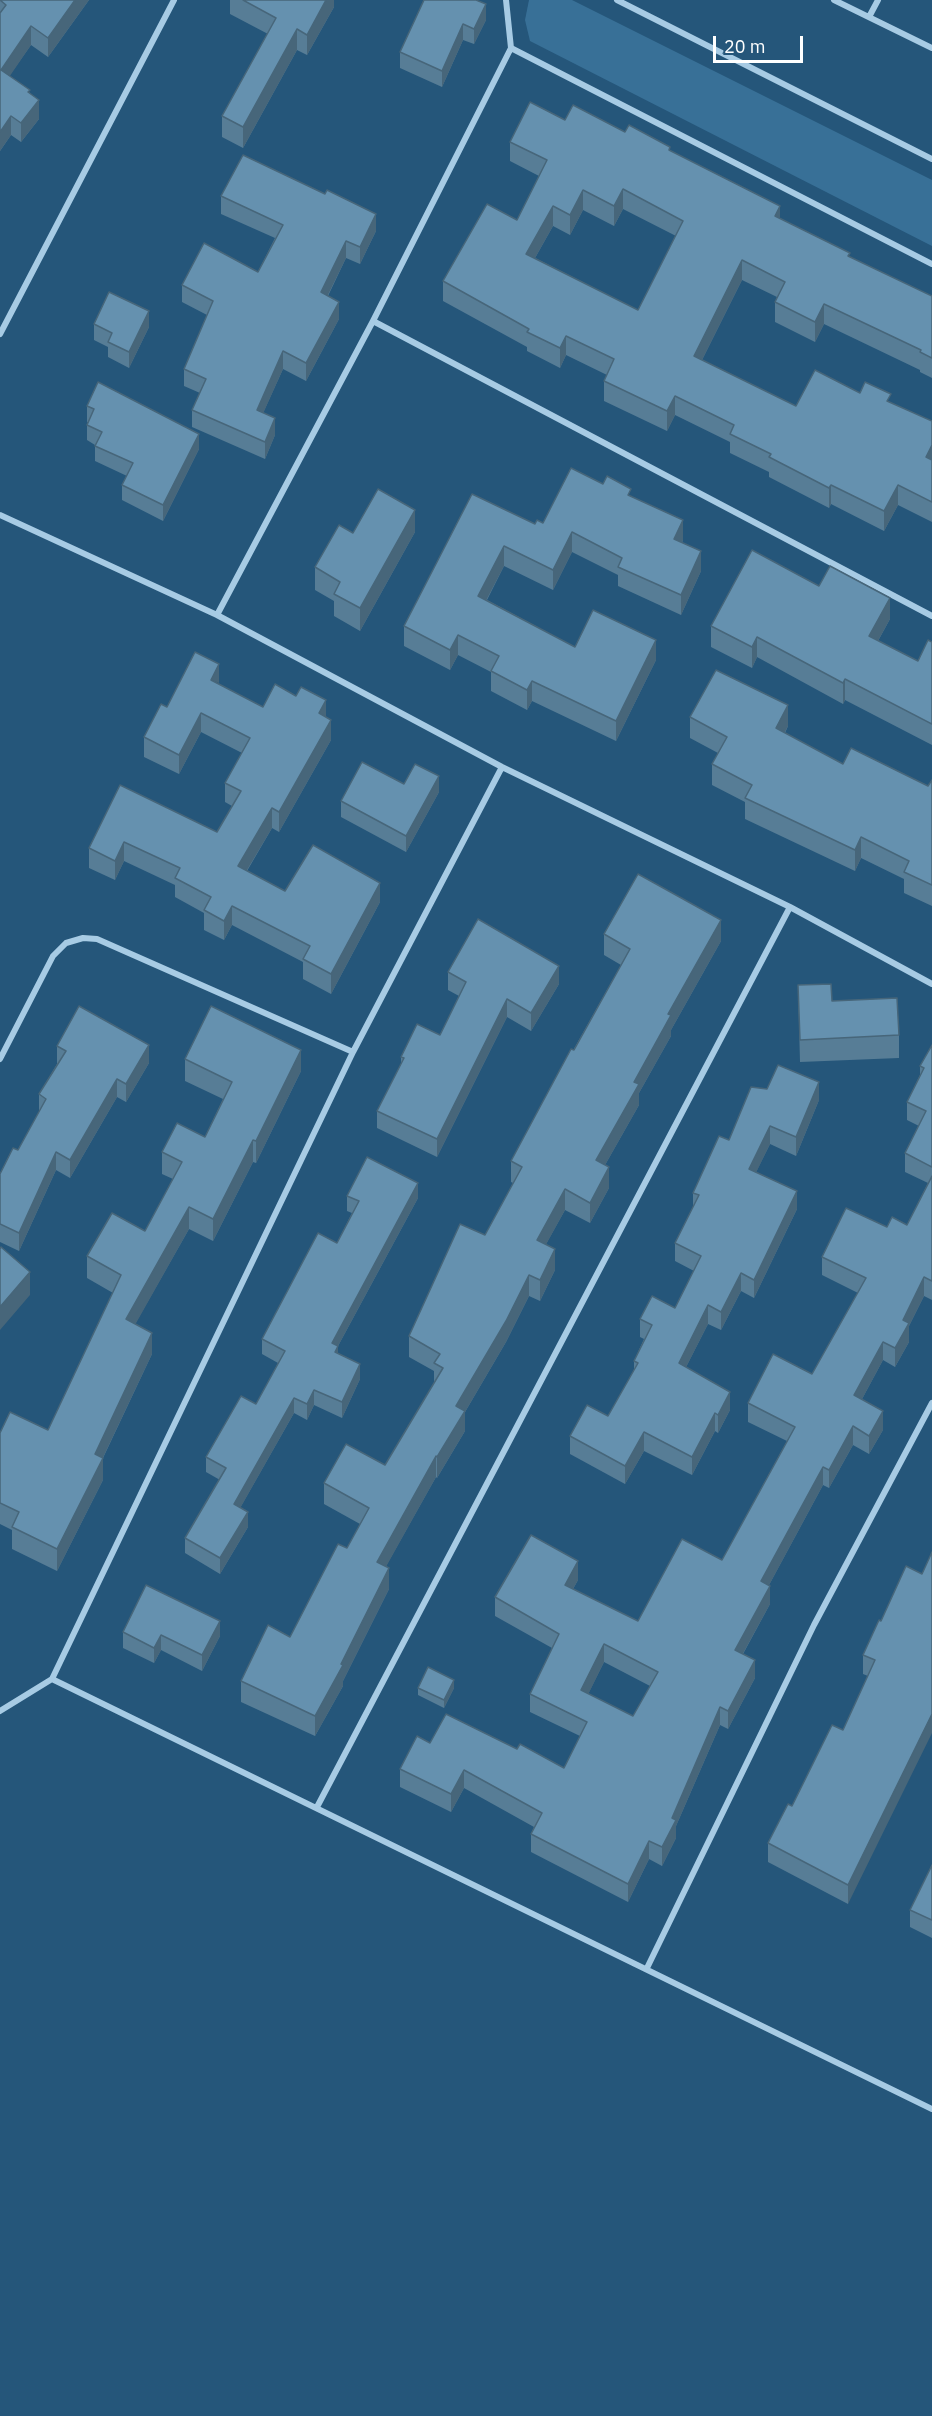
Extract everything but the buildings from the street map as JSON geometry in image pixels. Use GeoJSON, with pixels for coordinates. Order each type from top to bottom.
{"type":"FeatureCollection","features":[{"type":"Feature","properties":{"kind":"street"},"geometry":{"type":"LineString","coordinates":[[0,334],[174,0]]}},
{"type":"Feature","properties":{"kind":"street"},"geometry":{"type":"LineString","coordinates":[[217,615],[373,321],[511,48],[506,0]]}},
{"type":"Feature","properties":{"kind":"street"},"geometry":{"type":"LineString","coordinates":[[617,0],[932,159]]}},
{"type":"Feature","properties":{"kind":"street"},"geometry":{"type":"LineString","coordinates":[[834,0],[932,48]]}},
{"type":"Feature","properties":{"kind":"street"},"geometry":{"type":"LineString","coordinates":[[869,17],[878,0]]}},
{"type":"Feature","properties":{"kind":"street"},"geometry":{"type":"LineString","coordinates":[[511,48],[932,264]]}},
{"type":"Feature","properties":{"kind":"street"},"geometry":{"type":"LineString","coordinates":[[373,321],[932,616]]}},
{"type":"Feature","properties":{"kind":"street"},"geometry":{"type":"LineString","coordinates":[[0,515],[217,615],[502,766],[790,907],[932,984]]}},
{"type":"Feature","properties":{"kind":"street"},"geometry":{"type":"LineString","coordinates":[[0,1711],[52,1679],[353,1052],[502,766]]}},
{"type":"Feature","properties":{"kind":"street"},"geometry":{"type":"LineString","coordinates":[[317,1807],[790,907]]}},
{"type":"Feature","properties":{"kind":"street"},"geometry":{"type":"LineString","coordinates":[[0,1059],[53,956],[66,944],[83,938],[97,939],[353,1052]]}},
{"type":"Feature","properties":{"kind":"street"},"geometry":{"type":"LineString","coordinates":[[647,1968],[814,1625],[932,1403]]}},
{"type":"Feature","properties":{"kind":"street"},"geometry":{"type":"LineString","coordinates":[[52,1679],[932,2109]]}},
{"type":"Feature","properties":{"kind":"shaded area"},"geometry":{"type":"Polygon","coordinates":[[[529,0],[572,0],[932,180],[932,246],[530,41],[525,20],[529,0]]]}}]}
